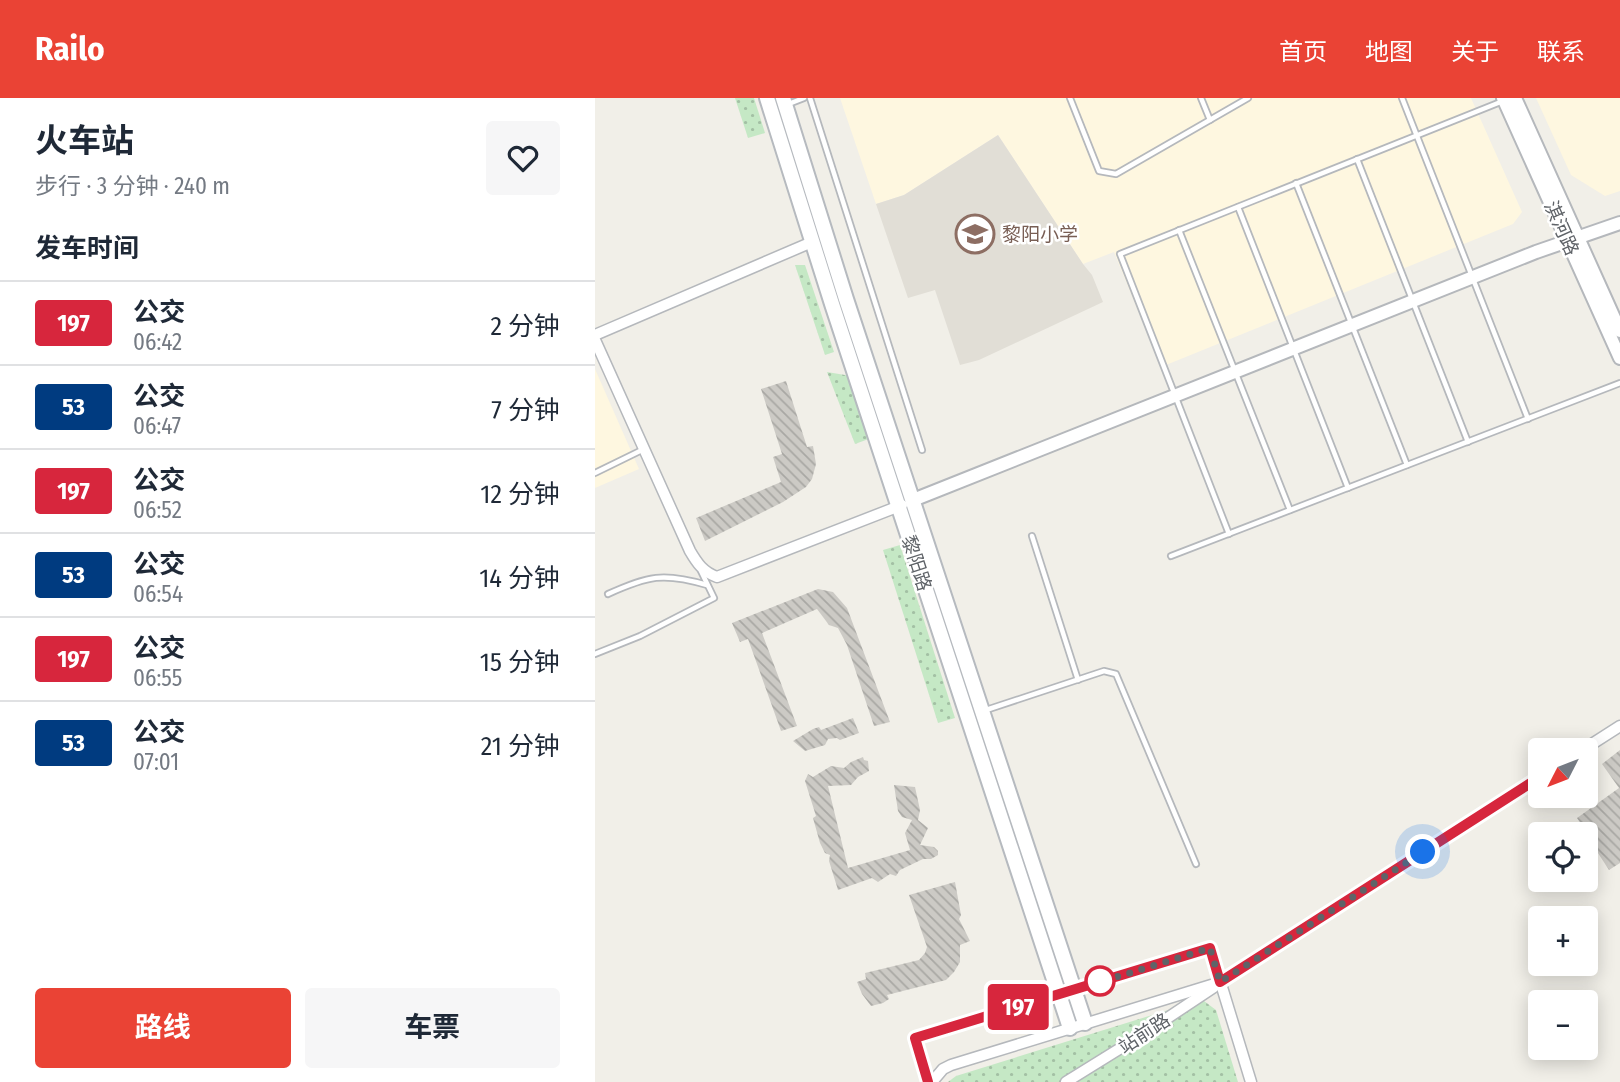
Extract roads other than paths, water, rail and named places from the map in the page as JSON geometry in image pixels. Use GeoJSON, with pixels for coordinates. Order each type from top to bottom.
{"type":"FeatureCollection","features":[{"type":"Feature","properties":{"kind":"main road","name":"黎阳路"},"geometry":{"type":"LineString","coordinates":[[767,98],[898,506],[1067,992]]}},
{"type":"Feature","properties":{"kind":"main road","name":"黎阳路"},"geometry":{"type":"LineString","coordinates":[[784,102],[982,712],[1078,1026]]}},
{"type":"Feature","properties":{"kind":"street","name":"淇河路"},"geometry":{"type":"LineString","coordinates":[[1508,99],[1573,239],[1620,331]]}},
{"type":"Feature","properties":{"kind":"street"},"geometry":{"type":"LineString","coordinates":[[812,242],[595,337],[690,551],[699,567],[717,577],[1472,277],[1620,223]]}},
{"type":"Feature","properties":{"kind":"street","name":"淇河路"},"geometry":{"type":"LineString","coordinates":[[1573,239],[1620,358]]}},
{"type":"Feature","properties":{"kind":"street"},"geometry":{"type":"LineString","coordinates":[[1598,740],[1620,726]]}},
{"type":"Feature","properties":{"kind":"street"},"geometry":{"type":"LineString","coordinates":[[1251,1082],[1220,982],[1210,948],[915,1038],[930,1082],[951,1065],[1220,982],[1528,785]]}},
{"type":"Feature","properties":{"kind":"street","name":"站前路"},"geometry":{"type":"LineString","coordinates":[[1066,1082],[1220,982]]}},
{"type":"Feature","properties":{"kind":"lane"},"geometry":{"type":"LineString","coordinates":[[784,102],[807,98],[922,450]]}},
{"type":"Feature","properties":{"kind":"lane"},"geometry":{"type":"LineString","coordinates":[[1070,98],[1099,171],[1108,174],[1116,174],[1248,98]]}},
{"type":"Feature","properties":{"kind":"lane"},"geometry":{"type":"LineString","coordinates":[[1201,98],[1210,120]]}},
{"type":"Feature","properties":{"kind":"lane"},"geometry":{"type":"LineString","coordinates":[[1402,98],[1528,419]]}},
{"type":"Feature","properties":{"kind":"lane"},"geometry":{"type":"LineString","coordinates":[[1229,534],[1120,254],[1508,99]]}},
{"type":"Feature","properties":{"kind":"lane"},"geometry":{"type":"LineString","coordinates":[[1357,159],[1468,442]]}},
{"type":"Feature","properties":{"kind":"lane"},"geometry":{"type":"LineString","coordinates":[[1296,184],[1408,465]]}},
{"type":"Feature","properties":{"kind":"lane"},"geometry":{"type":"LineString","coordinates":[[1238,206],[1348,488]]}},
{"type":"Feature","properties":{"kind":"lane"},"geometry":{"type":"LineString","coordinates":[[1179,230],[1290,510]]}},
{"type":"Feature","properties":{"kind":"lane"},"geometry":{"type":"LineString","coordinates":[[1171,556],[1620,383]]}},
{"type":"Feature","properties":{"kind":"lane"},"geometry":{"type":"LineString","coordinates":[[595,473],[644,449]]}},
{"type":"Feature","properties":{"kind":"lane"},"geometry":{"type":"LineString","coordinates":[[1032,536],[1078,680]]}},
{"type":"Feature","properties":{"kind":"lane"},"geometry":{"type":"LineString","coordinates":[[595,654],[641,636],[714,598],[699,567]]}},
{"type":"Feature","properties":{"kind":"lane"},"geometry":{"type":"LineString","coordinates":[[608,594],[641,579],[660,576],[708,585]]}},
{"type":"Feature","properties":{"kind":"lane"},"geometry":{"type":"LineString","coordinates":[[982,712],[1104,671],[1116,674],[1196,864]]}},
{"type":"Feature","properties":{"kind":"place","name":"黎阳小学"},"geometry":{"type":"Point","coordinates":[975,234]}}]}
